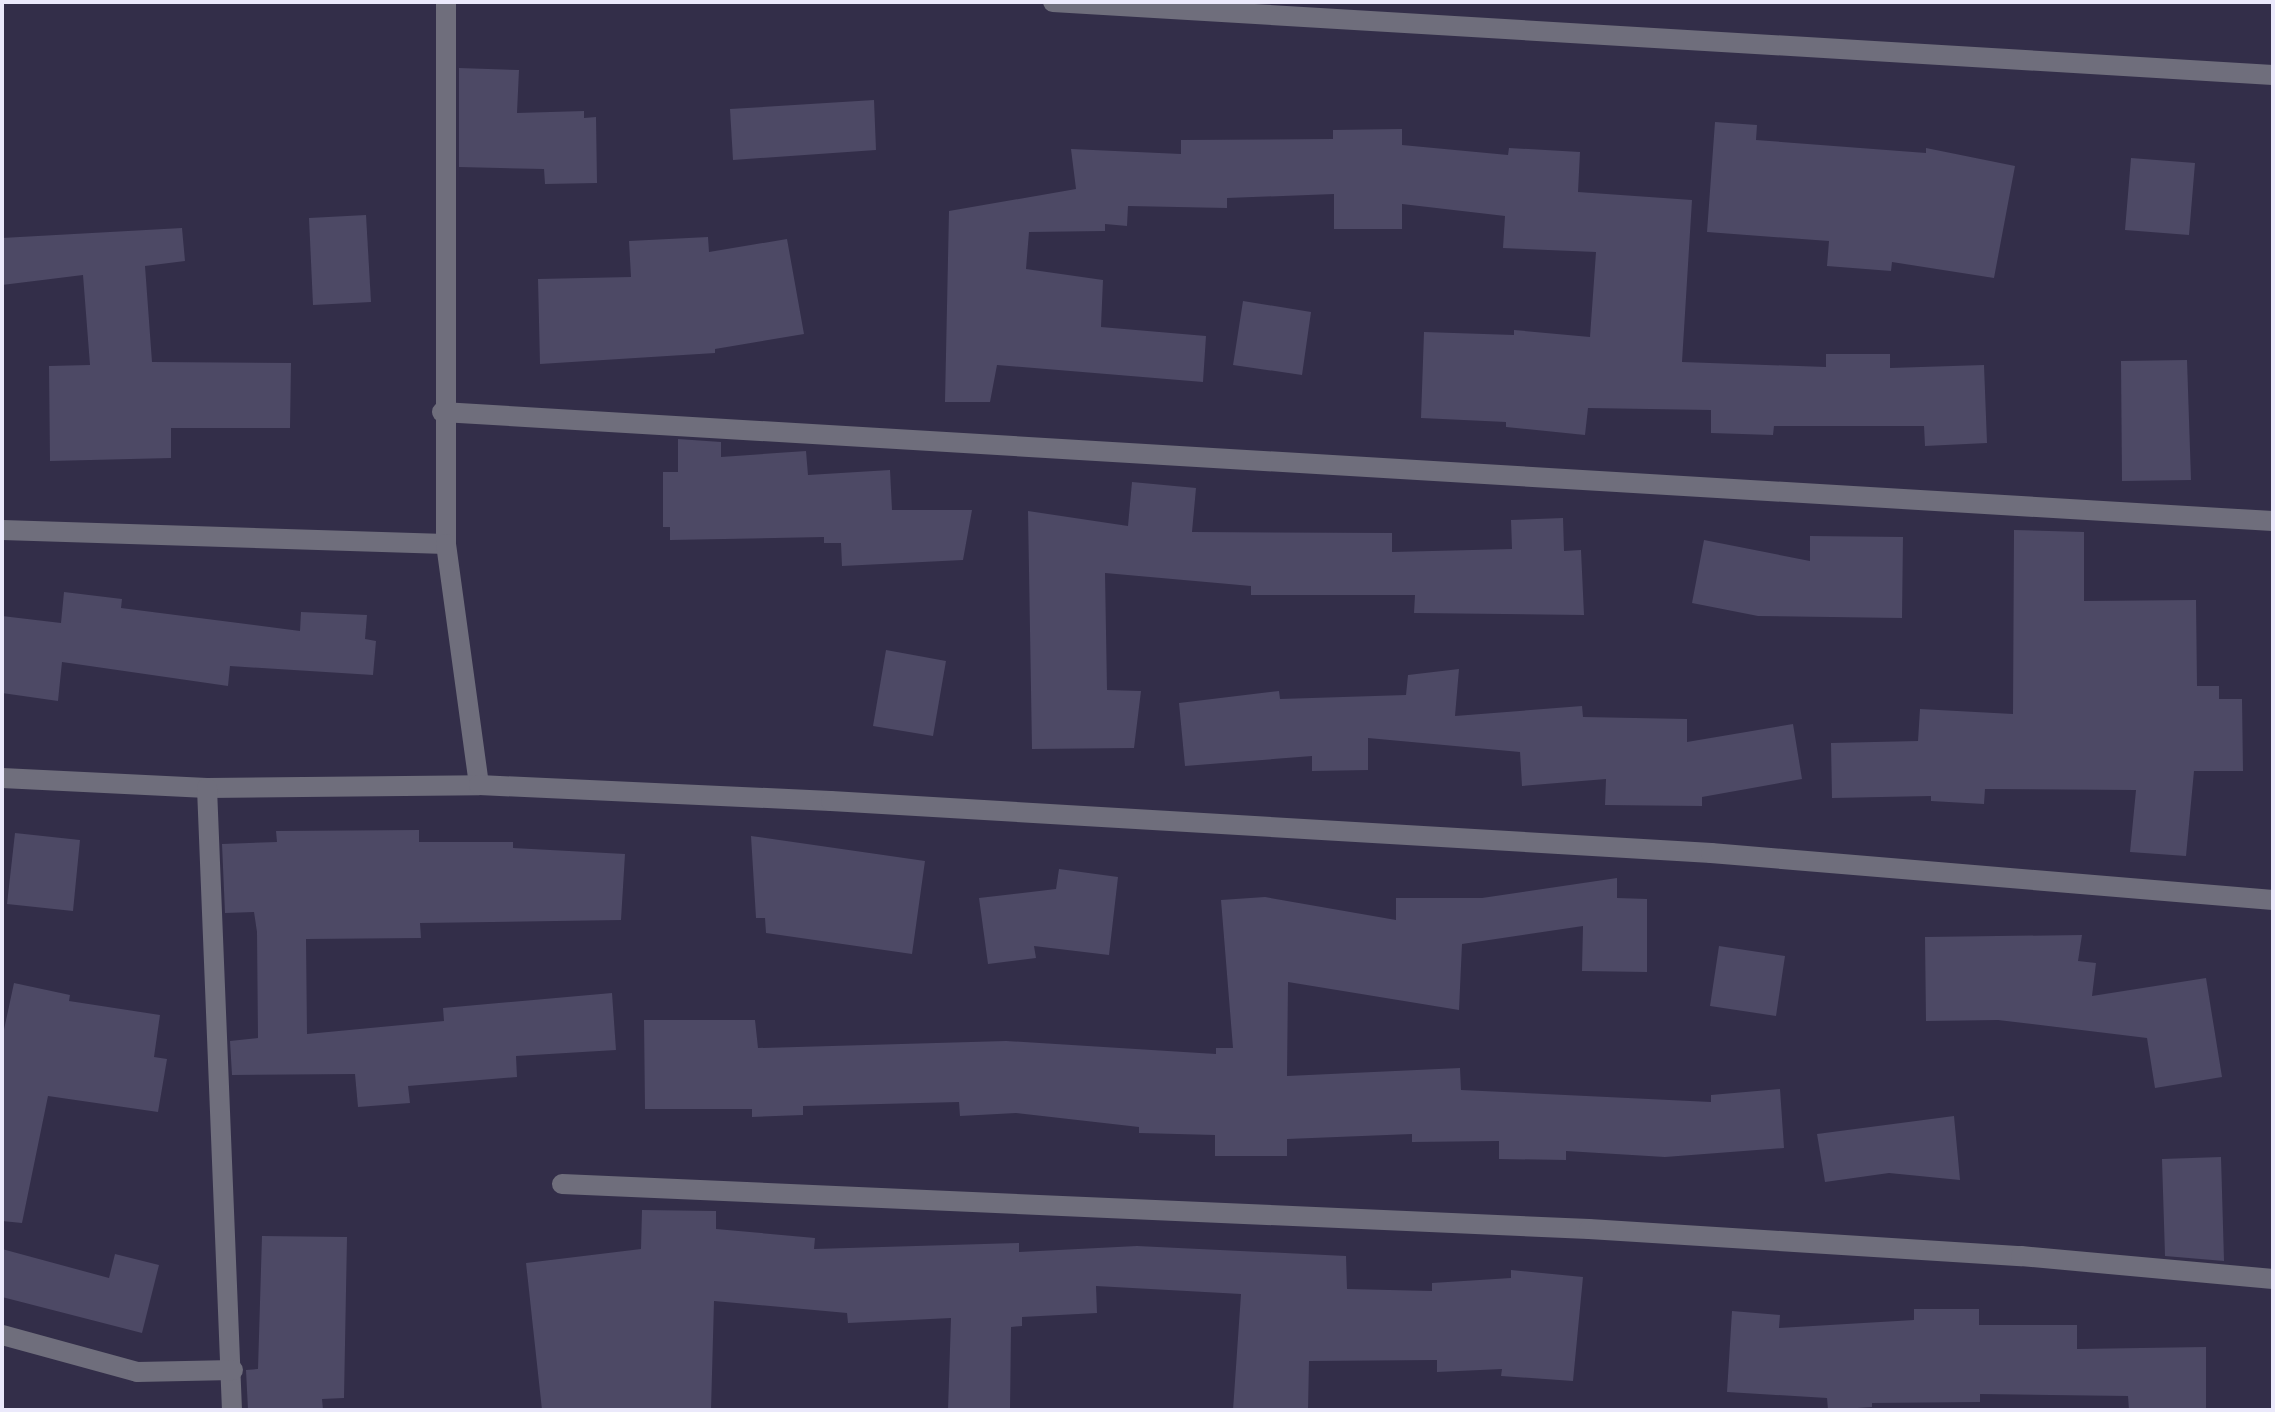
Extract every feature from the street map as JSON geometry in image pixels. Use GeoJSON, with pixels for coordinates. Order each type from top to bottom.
{"type":"FeatureCollection","features":[{"type":"Feature","properties":{"kind":"street"},"geometry":{"type":"LineString","coordinates":[[446,2],[442,412],[446,544],[479,785]]}},
{"type":"Feature","properties":{"kind":"street"},"geometry":{"type":"LineString","coordinates":[[1053,2],[2273,75]]}},
{"type":"Feature","properties":{"kind":"street"},"geometry":{"type":"LineString","coordinates":[[442,412],[2273,521]]}},
{"type":"Feature","properties":{"kind":"street"},"geometry":{"type":"LineString","coordinates":[[2,530],[446,544]]}},
{"type":"Feature","properties":{"kind":"street"},"geometry":{"type":"LineString","coordinates":[[2,778],[207,788],[479,785],[847,802],[1696,852],[2273,900]]}},
{"type":"Feature","properties":{"kind":"street"},"geometry":{"type":"LineString","coordinates":[[207,788],[233,1370],[232,1410]]}},
{"type":"Feature","properties":{"kind":"street"},"geometry":{"type":"LineString","coordinates":[[562,1184],[1589,1229],[2021,1256],[2273,1279]]}},
{"type":"Feature","properties":{"kind":"street"},"geometry":{"type":"LineString","coordinates":[[2,1335],[137,1372],[233,1370]]}},
{"type":"Feature","properties":{"kind":"building"},"geometry":{"type":"Polygon","coordinates":[[[459,68],[519,70],[517,113],[584,111],[584,118],[596,117],[597,183],[545,184],[544,169],[459,167],[459,68]]]}},
{"type":"Feature","properties":{"kind":"building"},"geometry":{"type":"Polygon","coordinates":[[[874,100],[876,150],[733,160],[730,109],[874,100]]]}},
{"type":"Feature","properties":{"kind":"building"},"geometry":{"type":"Polygon","coordinates":[[[1715,122],[1757,125],[1756,140],[1926,153],[1926,148],[2015,166],[1994,278],[1892,262],[1891,271],[1827,266],[1829,241],[1707,232],[1715,122]]]}},
{"type":"Feature","properties":{"kind":"building"},"geometry":{"type":"Polygon","coordinates":[[[1402,129],[1402,145],[1508,155],[1509,148],[1580,152],[1578,192],[1692,200],[1682,362],[1826,367],[1826,354],[1890,354],[1890,368],[1984,365],[1987,443],[1925,446],[1924,426],[1774,426],[1773,435],[1711,433],[1711,410],[1588,408],[1585,435],[1506,427],[1506,422],[1421,418],[1424,332],[1514,335],[1514,330],[1590,337],[1596,252],[1503,248],[1505,216],[1402,204],[1402,229],[1334,229],[1334,194],[1227,198],[1227,208],[1128,206],[1127,226],[1105,224],[1105,231],[1029,232],[1026,269],[1103,280],[1101,327],[1206,336],[1203,382],[997,365],[990,402],[945,402],[949,211],[1076,189],[1071,149],[1181,154],[1181,140],[1333,139],[1333,130],[1402,129]]]}},
{"type":"Feature","properties":{"kind":"building"},"geometry":{"type":"Polygon","coordinates":[[[2131,158],[2195,163],[2189,235],[2125,230],[2131,158]]]}},
{"type":"Feature","properties":{"kind":"building"},"geometry":{"type":"Polygon","coordinates":[[[366,215],[371,302],[313,305],[309,218],[366,215]]]}},
{"type":"Feature","properties":{"kind":"building"},"geometry":{"type":"Polygon","coordinates":[[[182,228],[185,261],[145,266],[152,362],[291,363],[290,428],[171,428],[171,458],[50,461],[49,366],[90,365],[83,275],[2,285],[2,238],[182,228]]]}},
{"type":"Feature","properties":{"kind":"building"},"geometry":{"type":"Polygon","coordinates":[[[708,237],[709,252],[787,239],[804,334],[715,349],[715,353],[540,364],[538,279],[631,277],[629,241],[708,237]]]}},
{"type":"Feature","properties":{"kind":"building"},"geometry":{"type":"Polygon","coordinates":[[[1243,301],[1311,312],[1302,375],[1233,365],[1243,301]]]}},
{"type":"Feature","properties":{"kind":"building"},"geometry":{"type":"Polygon","coordinates":[[[2187,360],[2191,480],[2122,481],[2121,361],[2187,360]]]}},
{"type":"Feature","properties":{"kind":"building"},"geometry":{"type":"Polygon","coordinates":[[[678,439],[721,442],[721,457],[806,451],[808,475],[890,470],[892,510],[972,510],[963,560],[842,566],[841,543],[824,543],[824,537],[670,540],[670,527],[663,527],[663,472],[678,472],[678,439]]]}},
{"type":"Feature","properties":{"kind":"building"},"geometry":{"type":"Polygon","coordinates":[[[1132,482],[1196,488],[1192,532],[1392,533],[1392,552],[1512,549],[1511,520],[1563,518],[1564,551],[1581,550],[1584,615],[1414,613],[1415,595],[1251,595],[1251,586],[1105,573],[1107,690],[1141,691],[1134,748],[1032,749],[1028,511],[1128,526],[1132,482]]]}},
{"type":"Feature","properties":{"kind":"building"},"geometry":{"type":"Polygon","coordinates":[[[2014,530],[2084,532],[2084,601],[2196,600],[2197,686],[2219,686],[2219,699],[2242,699],[2243,771],[2194,771],[2186,856],[2130,852],[2136,790],[1985,789],[1984,804],[1931,801],[1931,796],[1832,798],[1831,743],[1918,741],[1920,709],[2013,714],[2014,530]]]}},
{"type":"Feature","properties":{"kind":"building"},"geometry":{"type":"Polygon","coordinates":[[[1810,536],[1903,537],[1902,618],[1758,616],[1692,603],[1704,540],[1810,561],[1810,536]]]}},
{"type":"Feature","properties":{"kind":"building"},"geometry":{"type":"Polygon","coordinates":[[[64,592],[122,599],[121,608],[300,631],[301,612],[367,615],[365,639],[376,641],[373,675],[230,666],[228,686],[62,662],[58,701],[2,693],[2,616],[61,623],[64,592]]]}},
{"type":"Feature","properties":{"kind":"building"},"geometry":{"type":"Polygon","coordinates":[[[886,650],[946,661],[933,736],[873,726],[886,650]]]}},
{"type":"Feature","properties":{"kind":"building"},"geometry":{"type":"Polygon","coordinates":[[[1459,669],[1455,716],[1582,706],[1583,717],[1687,719],[1687,742],[1793,724],[1802,779],[1702,797],[1702,806],[1605,805],[1606,779],[1522,786],[1520,752],[1368,738],[1368,770],[1312,771],[1312,756],[1185,766],[1179,703],[1279,691],[1280,699],[1406,695],[1408,675],[1459,669]]]}},
{"type":"Feature","properties":{"kind":"building"},"geometry":{"type":"Polygon","coordinates":[[[419,830],[419,842],[513,842],[513,848],[625,854],[621,920],[420,923],[421,938],[306,939],[307,1034],[444,1021],[443,1008],[612,993],[616,1050],[516,1056],[517,1077],[408,1086],[410,1103],[358,1107],[355,1074],[232,1075],[230,1041],[258,1038],[257,932],[254,912],[225,913],[222,844],[277,842],[276,831],[419,830]]]}},
{"type":"Feature","properties":{"kind":"building"},"geometry":{"type":"Polygon","coordinates":[[[15,833],[80,840],[73,911],[7,904],[15,833]]]}},
{"type":"Feature","properties":{"kind":"building"},"geometry":{"type":"Polygon","coordinates":[[[751,836],[925,861],[912,954],[766,933],[765,918],[756,918],[751,836]]]}},
{"type":"Feature","properties":{"kind":"building"},"geometry":{"type":"Polygon","coordinates":[[[1059,869],[1118,877],[1109,955],[1034,946],[1036,958],[988,964],[979,898],[1056,889],[1059,869]]]}},
{"type":"Feature","properties":{"kind":"building"},"geometry":{"type":"Polygon","coordinates":[[[1617,878],[1617,898],[1647,899],[1647,972],[1582,971],[1583,926],[1462,944],[1459,1010],[1288,982],[1287,1076],[1460,1068],[1461,1090],[1711,1102],[1711,1095],[1780,1089],[1784,1148],[1665,1157],[1566,1151],[1566,1160],[1499,1159],[1499,1141],[1412,1142],[1412,1134],[1287,1139],[1287,1156],[1215,1156],[1215,1135],[1139,1133],[1139,1127],[1016,1113],[960,1116],[959,1102],[803,1106],[803,1115],[752,1117],[752,1109],[645,1109],[644,1020],[755,1020],[758,1048],[1006,1041],[1216,1054],[1216,1048],[1233,1048],[1221,900],[1265,897],[1396,920],[1396,898],[1482,898],[1617,878]]]}},
{"type":"Feature","properties":{"kind":"building"},"geometry":{"type":"Polygon","coordinates":[[[2082,935],[2078,961],[2096,963],[2092,996],[2206,978],[2222,1077],[2155,1088],[2147,1038],[1998,1020],[1926,1021],[1925,937],[2082,935]]]}},
{"type":"Feature","properties":{"kind":"building"},"geometry":{"type":"Polygon","coordinates":[[[1719,946],[1785,956],[1776,1016],[1710,1006],[1719,946]]]}},
{"type":"Feature","properties":{"kind":"building"},"geometry":{"type":"Polygon","coordinates":[[[14,983],[70,995],[69,1001],[160,1015],[154,1057],[167,1059],[158,1112],[48,1096],[22,1223],[2,1221],[2,1039],[14,983]]]}},
{"type":"Feature","properties":{"kind":"building"},"geometry":{"type":"Polygon","coordinates":[[[1954,1116],[1960,1180],[1889,1173],[1825,1182],[1817,1134],[1954,1116]]]}},
{"type":"Feature","properties":{"kind":"building"},"geometry":{"type":"Polygon","coordinates":[[[2221,1157],[2224,1261],[2165,1256],[2162,1159],[2221,1157]]]}},
{"type":"Feature","properties":{"kind":"building"},"geometry":{"type":"Polygon","coordinates":[[[642,1210],[716,1211],[716,1229],[815,1238],[814,1249],[1019,1243],[1019,1252],[1137,1246],[1346,1256],[1347,1289],[1432,1291],[1432,1283],[1511,1278],[1511,1270],[1583,1277],[1573,1381],[1501,1376],[1502,1369],[1437,1372],[1437,1360],[1309,1361],[1308,1410],[1233,1410],[1241,1294],[1096,1286],[1097,1313],[1022,1317],[1022,1326],[1011,1327],[1010,1410],[948,1410],[951,1318],[848,1323],[847,1313],[714,1301],[711,1410],[542,1410],[526,1263],[641,1249],[642,1210]]]}},
{"type":"Feature","properties":{"kind":"building"},"geometry":{"type":"Polygon","coordinates":[[[262,1236],[347,1237],[344,1398],[322,1399],[323,1410],[248,1410],[246,1370],[258,1369],[262,1236]]]}},
{"type":"Feature","properties":{"kind":"building"},"geometry":{"type":"Polygon","coordinates":[[[2,1249],[109,1278],[115,1254],[159,1265],[142,1333],[2,1297],[2,1249]]]}},
{"type":"Feature","properties":{"kind":"building"},"geometry":{"type":"Polygon","coordinates":[[[1914,1309],[1979,1309],[1979,1325],[2077,1325],[2077,1349],[2206,1347],[2206,1410],[2129,1410],[2128,1396],[1980,1394],[1980,1402],[1872,1403],[1872,1407],[1828,1410],[1827,1398],[1727,1392],[1732,1311],[1780,1315],[1779,1328],[1914,1320],[1914,1309]]]}}]}
